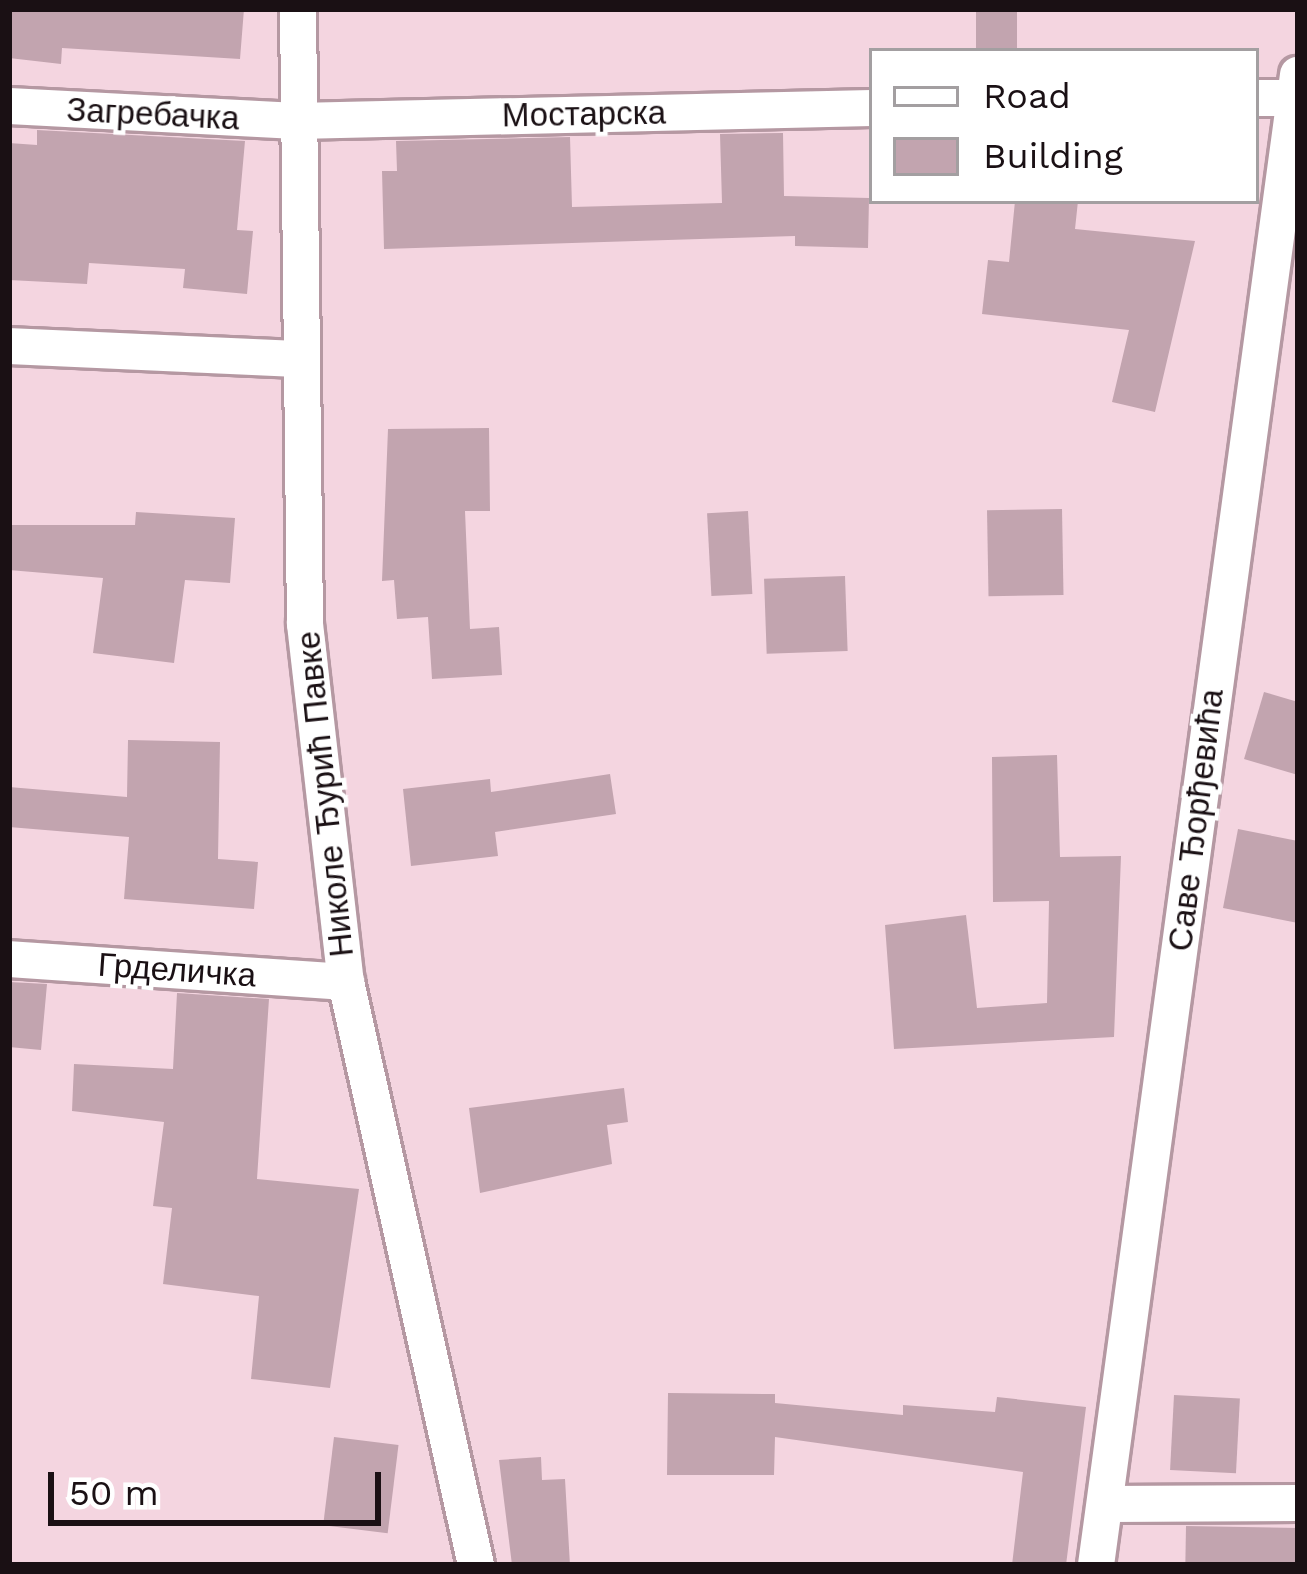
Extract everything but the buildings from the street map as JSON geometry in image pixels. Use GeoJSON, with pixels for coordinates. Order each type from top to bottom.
{"type":"FeatureCollection","features":[{"type":"Feature","properties":{"kind":"street","name":"Николе Ђурић Павке"},"geometry":{"type":"LineString","coordinates":[[298,9],[296,359],[305,624],[346,982],[476,1565]]}},
{"type":"Feature","properties":{"kind":"street"},"geometry":{"type":"LineString","coordinates":[[1259,97],[1297,86]]}},
{"type":"Feature","properties":{"kind":"street","name":"Саве Ђорђевића"},"geometry":{"type":"LineString","coordinates":[[1096,1565],[1108,1504],[1297,86]]}},
{"type":"Feature","properties":{"kind":"street","name":"Загребачка"},"geometry":{"type":"LineString","coordinates":[[9,106],[297,122]]}},
{"type":"Feature","properties":{"kind":"street","name":"Мостарска"},"geometry":{"type":"LineString","coordinates":[[297,122],[869,107]]}},
{"type":"Feature","properties":{"kind":"street"},"geometry":{"type":"LineString","coordinates":[[9,346],[296,359]]}},
{"type":"Feature","properties":{"kind":"street","name":"Грделичка"},"geometry":{"type":"LineString","coordinates":[[9,959],[346,982]]}},
{"type":"Feature","properties":{"kind":"street"},"geometry":{"type":"LineString","coordinates":[[1108,1504],[1298,1504]]}}]}
